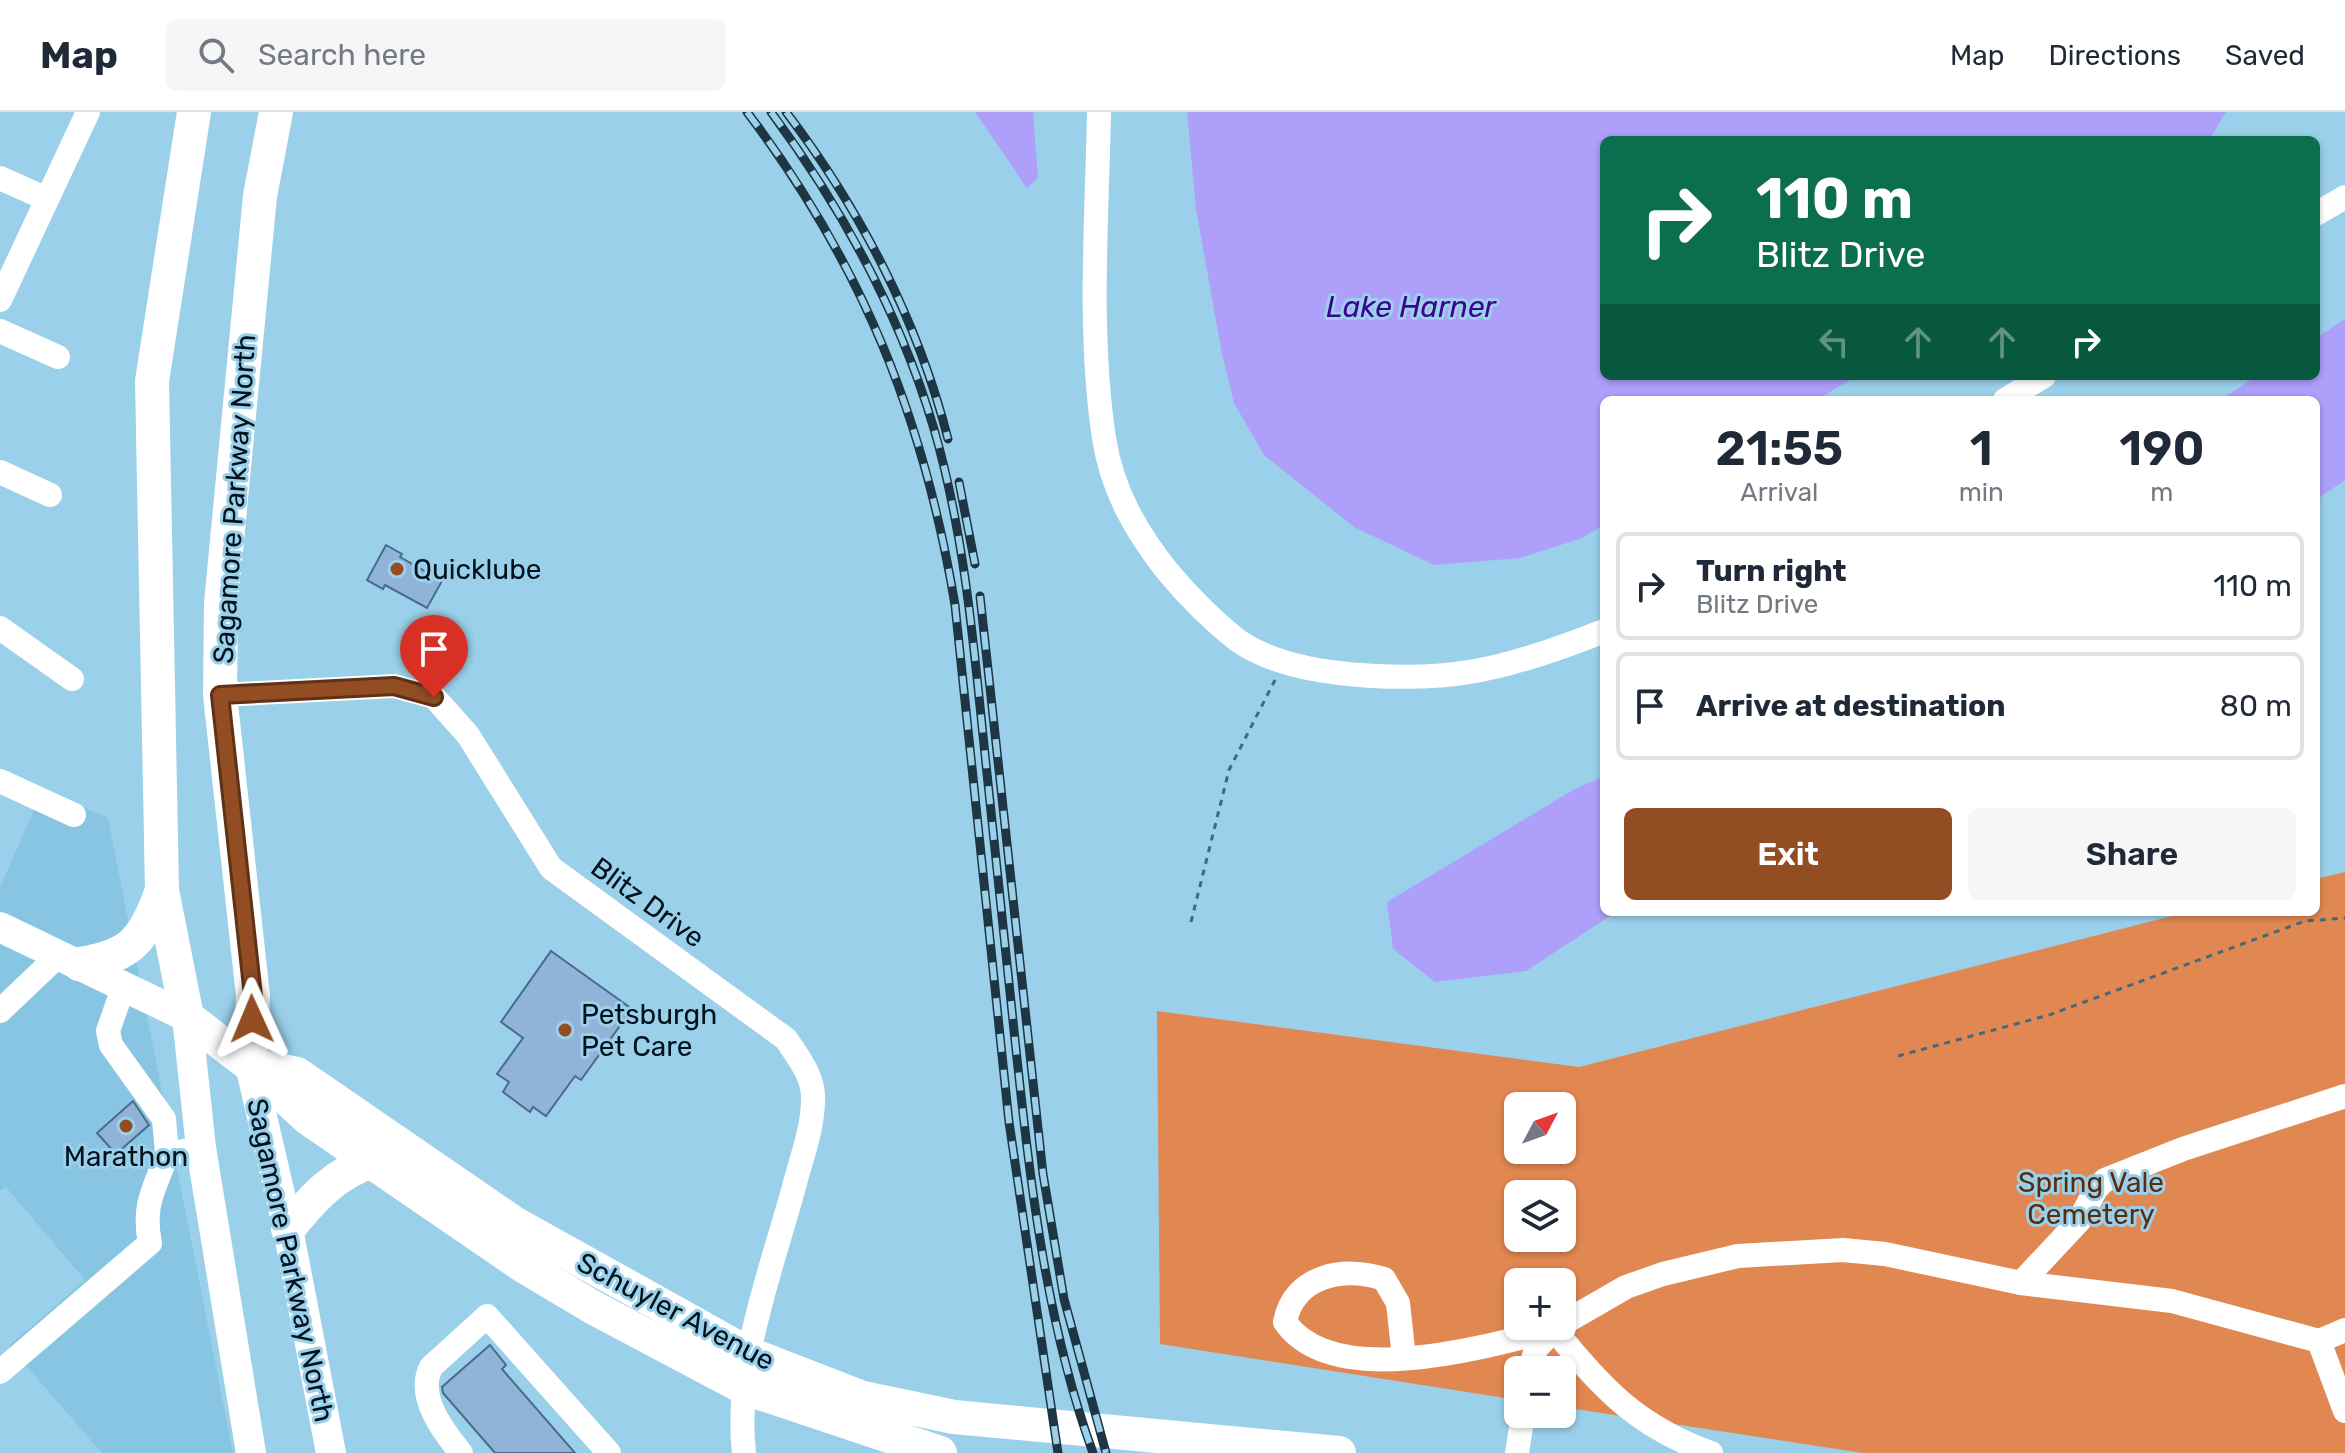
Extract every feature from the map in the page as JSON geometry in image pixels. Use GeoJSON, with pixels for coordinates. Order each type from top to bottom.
{"type":"FeatureCollection","features":[{"type":"Feature","properties":{"kind":"highway"},"geometry":{"type":"LineString","coordinates":[[187,1017],[162,890],[152,381],[194,112]]}},
{"type":"Feature","properties":{"kind":"highway","name":"Sagamore Parkway North"},"geometry":{"type":"LineString","coordinates":[[250,1065],[253,996],[220,695],[221,603],[260,196],[276,112]]}},
{"type":"Feature","properties":{"kind":"highway"},"geometry":{"type":"LineString","coordinates":[[69,959],[121,955],[149,926],[162,890]]}},
{"type":"Feature","properties":{"kind":"highway","name":"Schuyler Avenue"},"geometry":{"type":"LineString","coordinates":[[187,1017],[250,1065],[309,1119],[525,1267],[747,1371],[940,1453]]}},
{"type":"Feature","properties":{"kind":"highway","name":"Schuyler Avenue"},"geometry":{"type":"LineString","coordinates":[[250,1065],[297,1074],[514,1223],[747,1371],[954,1417],[1339,1453]]}},
{"type":"Feature","properties":{"kind":"highway"},"geometry":{"type":"LineString","coordinates":[[288,1229],[317,1193],[350,1169],[372,1161]]}},
{"type":"Feature","properties":{"kind":"main road","name":"Schuyler Avenue"},"geometry":{"type":"LineString","coordinates":[[0,927],[187,1017]]}},
{"type":"Feature","properties":{"kind":"main road"},"geometry":{"type":"LineString","coordinates":[[187,1017],[201,1148],[251,1453]]}},
{"type":"Feature","properties":{"kind":"main road","name":"Sagamore Parkway North"},"geometry":{"type":"LineString","coordinates":[[250,1065],[288,1229],[331,1453]]}},
{"type":"Feature","properties":{"kind":"street"},"geometry":{"type":"LineString","coordinates":[[0,300],[88,112]]}},
{"type":"Feature","properties":{"kind":"street"},"geometry":{"type":"LineString","coordinates":[[1099,112],[1098,361],[1104,439],[1117,489],[1136,532],[1188,597],[1239,641],[1296,668],[1359,675],[1444,678],[1506,665],[1600,632]]}},
{"type":"Feature","properties":{"kind":"street"},"geometry":{"type":"LineString","coordinates":[[0,178],[47,199]]}},
{"type":"Feature","properties":{"kind":"street"},"geometry":{"type":"LineString","coordinates":[[2320,212],[2345,197]]}},
{"type":"Feature","properties":{"kind":"street"},"geometry":{"type":"LineString","coordinates":[[0,331],[58,357]]}},
{"type":"Feature","properties":{"kind":"street"},"geometry":{"type":"LineString","coordinates":[[2012,396],[2038,380]]}},
{"type":"Feature","properties":{"kind":"street"},"geometry":{"type":"LineString","coordinates":[[0,472],[50,495]]}},
{"type":"Feature","properties":{"kind":"street"},"geometry":{"type":"LineString","coordinates":[[0,628],[72,679]]}},
{"type":"Feature","properties":{"kind":"street","name":"Blitz Drive"},"geometry":{"type":"LineString","coordinates":[[220,695],[394,686],[434,697],[468,735],[551,868],[786,1039],[805,1067],[814,1098],[806,1147],[747,1371],[741,1430],[744,1453]]}},
{"type":"Feature","properties":{"kind":"street"},"geometry":{"type":"LineString","coordinates":[[0,781],[74,815]]}},
{"type":"Feature","properties":{"kind":"street"},"geometry":{"type":"LineString","coordinates":[[0,1011],[69,959]]}},
{"type":"Feature","properties":{"kind":"street"},"geometry":{"type":"LineString","coordinates":[[0,1372],[150,1243],[145,1220],[155,1181],[167,1154],[164,1119],[111,1045],[108,1031],[123,988]]}},
{"type":"Feature","properties":{"kind":"street"},"geometry":{"type":"LineString","coordinates":[[2021,1283],[2079,1221],[2096,1189],[2105,1180],[2183,1149],[2345,1096]]}},
{"type":"Feature","properties":{"kind":"street"},"geometry":{"type":"LineString","coordinates":[[167,1154],[201,1148]]}},
{"type":"Feature","properties":{"kind":"street"},"geometry":{"type":"LineString","coordinates":[[1576,1316],[1626,1287],[1663,1274],[1738,1256],[1803,1250],[1885,1254],[2021,1283],[2172,1301],[2319,1341],[2345,1330]]}},
{"type":"Feature","properties":{"kind":"street"},"geometry":{"type":"LineString","coordinates":[[1404,1358],[1398,1303],[1384,1279],[1362,1272],[1325,1277],[1297,1293],[1288,1307],[1285,1322],[1305,1343],[1346,1357],[1404,1358],[1468,1350],[1506,1340]]}},
{"type":"Feature","properties":{"kind":"street"},"geometry":{"type":"LineString","coordinates":[[461,1453],[441,1428],[425,1387],[426,1377],[431,1367],[487,1316],[609,1453]]}},
{"type":"Feature","properties":{"kind":"street"},"geometry":{"type":"LineString","coordinates":[[1569,1340],[1618,1403],[1642,1422],[1711,1453]]}},
{"type":"Feature","properties":{"kind":"street"},"geometry":{"type":"LineString","coordinates":[[2319,1341],[2345,1411]]}},
{"type":"Feature","properties":{"kind":"street"},"geometry":{"type":"LineString","coordinates":[[1517,1453],[1521,1428]]}},
{"type":"Feature","properties":{"kind":"path"},"geometry":{"type":"LineString","coordinates":[[1191,922],[1229,770],[1284,662]]}},
{"type":"Feature","properties":{"kind":"path"},"geometry":{"type":"LineString","coordinates":[[1898,1056],[2049,1015],[2305,921],[2345,918]]}},
{"type":"Feature","properties":{"kind":"shaded area"},"geometry":{"type":"Polygon","coordinates":[[[43,790],[108,818],[233,1453],[102,1453],[9,1346],[85,1280],[6,1187],[0,1191],[0,887],[43,790]]]}},
{"type":"Feature","properties":{"kind":"green space","name":"Spring Vale Cemetery"},"geometry":{"type":"Polygon","coordinates":[[[2345,872],[2345,1453],[1863,1453],[1576,1409],[1576,1356],[1504,1356],[1504,1398],[1160,1344],[1157,1011],[1579,1067],[2172,916],[2320,916],[2320,878],[2345,872]]]}},
{"type":"Feature","properties":{"kind":"water"},"geometry":{"type":"Polygon","coordinates":[[[975,112],[1033,112],[1038,178],[1027,188],[975,112]]]}},
{"type":"Feature","properties":{"kind":"water","name":"Lake Harner"},"geometry":{"type":"Polygon","coordinates":[[[1187,112],[2226,112],[2211,136],[1600,136],[1600,380],[1850,380],[1823,396],[1600,396],[1600,527],[1582,538],[1520,558],[1434,565],[1354,527],[1264,455],[1234,403],[1196,209],[1187,112]]]}},
{"type":"Feature","properties":{"kind":"water"},"geometry":{"type":"Polygon","coordinates":[[[2345,319],[2345,480],[2320,497],[2320,396],[2226,396],[2251,380],[2320,380],[2320,335],[2345,319]]]}},
{"type":"Feature","properties":{"kind":"water"},"geometry":{"type":"Polygon","coordinates":[[[1600,778],[1600,916],[1610,916],[1526,971],[1435,982],[1393,949],[1387,902],[1573,790],[1600,778]]]}},
{"type":"Feature","properties":{"kind":"building","name":"Quicklube"},"geometry":{"type":"Polygon","coordinates":[[[386,545],[402,554],[400,557],[442,581],[427,608],[385,585],[383,589],[367,580],[386,545]]]}},
{"type":"Feature","properties":{"kind":"building","name":"Petsburgh Pet Care"},"geometry":{"type":"Polygon","coordinates":[[[551,951],[632,1009],[581,1080],[575,1076],[546,1116],[533,1107],[530,1112],[503,1092],[509,1082],[497,1074],[523,1038],[501,1022],[551,951]]]}},
{"type":"Feature","properties":{"kind":"building","name":"Marathon"},"geometry":{"type":"Polygon","coordinates":[[[133,1101],[149,1125],[116,1154],[97,1133],[133,1101]]]}},
{"type":"Feature","properties":{"kind":"building"},"geometry":{"type":"Polygon","coordinates":[[[490,1345],[506,1365],[502,1369],[575,1453],[495,1453],[443,1393],[442,1387],[490,1345]]]}},
{"type":"Feature","properties":{"kind":"railway"},"geometry":{"type":"LineString","coordinates":[[747,112],[788,169],[855,285],[906,407],[942,536],[955,605],[1009,1122],[1058,1453]]}},
{"type":"Feature","properties":{"kind":"railway"},"geometry":{"type":"LineString","coordinates":[[771,112],[845,224],[886,303],[920,386],[944,466],[970,614],[1034,1197],[1051,1301],[1076,1403],[1093,1453]]}},
{"type":"Feature","properties":{"kind":"railway"},"geometry":{"type":"LineString","coordinates":[[786,112],[838,187],[884,268],[920,352],[948,439]]}},
{"type":"Feature","properties":{"kind":"railway"},"geometry":{"type":"LineString","coordinates":[[959,482],[975,564]]}},
{"type":"Feature","properties":{"kind":"railway"},"geometry":{"type":"LineString","coordinates":[[980,596],[1043,1174],[1064,1299],[1106,1453]]}},
{"type":"Feature","properties":{"kind":"place","name":"Quicklube"},"geometry":{"type":"Point","coordinates":[397,569]}},
{"type":"Feature","properties":{"kind":"place","name":"Petsburgh Pet Care"},"geometry":{"type":"Point","coordinates":[565,1030]}},
{"type":"Feature","properties":{"kind":"place","name":"Marathon"},"geometry":{"type":"Point","coordinates":[126,1126]}},
{"type":"Feature","properties":{"kind":"route"},"geometry":{"type":"LineString","coordinates":[[252,1019],[253,996],[220,695],[394,686],[434,697]]}}]}
